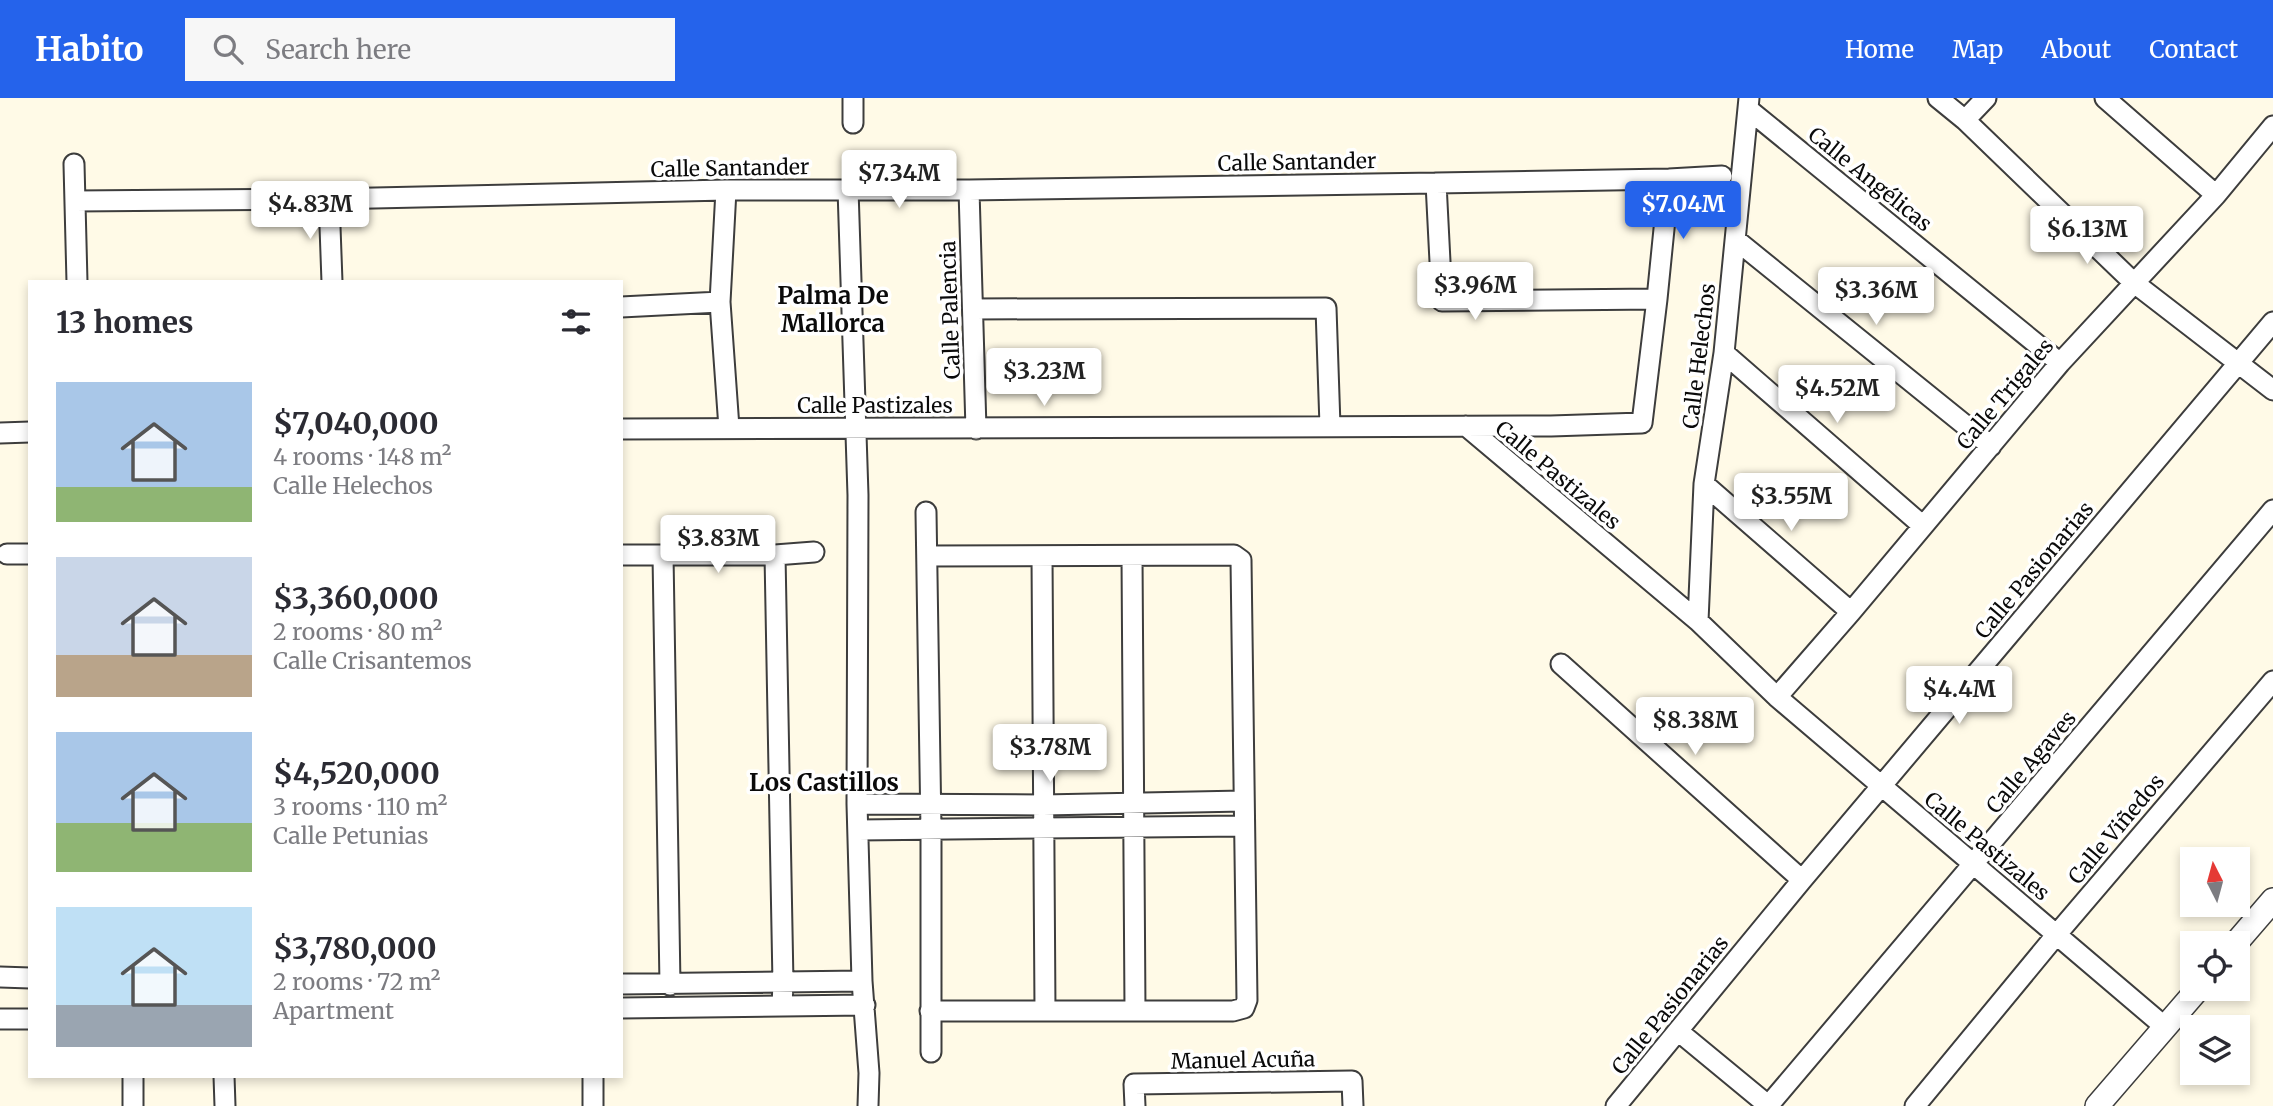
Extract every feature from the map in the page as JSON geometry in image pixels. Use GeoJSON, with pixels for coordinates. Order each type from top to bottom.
{"type":"FeatureCollection","features":[{"type":"Feature","properties":{"kind":"street"},"geometry":{"type":"LineString","coordinates":[[853,98],[853,123]]}},
{"type":"Feature","properties":{"kind":"street"},"geometry":{"type":"LineString","coordinates":[[1938,98],[2133,282],[2273,390]]}},
{"type":"Feature","properties":{"kind":"street"},"geometry":{"type":"LineString","coordinates":[[1965,121],[1986,98]]}},
{"type":"Feature","properties":{"kind":"street"},"geometry":{"type":"LineString","coordinates":[[2105,98],[2216,195]]}},
{"type":"Feature","properties":{"kind":"street","name":"Calle Helechos"},"geometry":{"type":"LineString","coordinates":[[1698,621],[1704,484],[1724,354],[1749,103]]}},
{"type":"Feature","properties":{"kind":"street","name":"Calle Angélicas"},"geometry":{"type":"LineString","coordinates":[[1749,103],[2060,363]]}},
{"type":"Feature","properties":{"kind":"street","name":"Calle Trigales"},"geometry":{"type":"LineString","coordinates":[[1777,697],[1852,612],[2060,363],[2216,195],[2273,126]]}},
{"type":"Feature","properties":{"kind":"street"},"geometry":{"type":"LineString","coordinates":[[74,164],[77,280]]}},
{"type":"Feature","properties":{"kind":"street","name":"Calle Santander"},"geometry":{"type":"LineString","coordinates":[[75,201],[329,199],[726,190],[969,190],[1436,183],[1723,176]]}},
{"type":"Feature","properties":{"kind":"street"},"geometry":{"type":"LineString","coordinates":[[1466,426],[1642,423],[1669,179]]}},
{"type":"Feature","properties":{"kind":"street"},"geometry":{"type":"LineString","coordinates":[[1436,183],[1442,301],[1657,299]]}},
{"type":"Feature","properties":{"kind":"street"},"geometry":{"type":"LineString","coordinates":[[848,189],[856,428],[857,804],[862,981],[869,1073],[868,1106]]}},
{"type":"Feature","properties":{"kind":"street"},"geometry":{"type":"LineString","coordinates":[[726,190],[720,302],[729,428]]}},
{"type":"Feature","properties":{"kind":"street","name":"Calle Palencia"},"geometry":{"type":"LineString","coordinates":[[969,190],[976,429]]}},
{"type":"Feature","properties":{"kind":"street"},"geometry":{"type":"LineString","coordinates":[[329,199],[332,280]]}},
{"type":"Feature","properties":{"kind":"street"},"geometry":{"type":"LineString","coordinates":[[1736,240],[1991,446]]}},
{"type":"Feature","properties":{"kind":"street"},"geometry":{"type":"LineString","coordinates":[[623,307],[720,302]]}},
{"type":"Feature","properties":{"kind":"street"},"geometry":{"type":"LineString","coordinates":[[973,309],[1326,308],[1330,426]]}},
{"type":"Feature","properties":{"kind":"street","name":"Calle Pasionarias"},"geometry":{"type":"LineString","coordinates":[[1616,1106],[1802,880],[2273,322]]}},
{"type":"Feature","properties":{"kind":"street"},"geometry":{"type":"LineString","coordinates":[[1724,354],[1923,526]]}},
{"type":"Feature","properties":{"kind":"street","name":"Calle Pastizales"},"geometry":{"type":"LineString","coordinates":[[623,429],[1466,426],[1698,621],[1777,697],[2165,1027]]}},
{"type":"Feature","properties":{"kind":"street"},"geometry":{"type":"LineString","coordinates":[[0,433],[28,432]]}},
{"type":"Feature","properties":{"kind":"street"},"geometry":{"type":"LineString","coordinates":[[1704,484],[1852,612]]}},
{"type":"Feature","properties":{"kind":"street","name":"Calle Agaves"},"geometry":{"type":"LineString","coordinates":[[1768,1106],[2273,510]]}},
{"type":"Feature","properties":{"kind":"street"},"geometry":{"type":"LineString","coordinates":[[926,512],[931,805],[930,1052]]}},
{"type":"Feature","properties":{"kind":"street"},"geometry":{"type":"LineString","coordinates":[[623,555],[775,555],[814,552]]}},
{"type":"Feature","properties":{"kind":"street"},"geometry":{"type":"LineString","coordinates":[[7,554],[28,554]]}},
{"type":"Feature","properties":{"kind":"street"},"geometry":{"type":"LineString","coordinates":[[663,555],[670,985]]}},
{"type":"Feature","properties":{"kind":"street"},"geometry":{"type":"LineString","coordinates":[[775,555],[782,1006]]}},
{"type":"Feature","properties":{"kind":"street"},"geometry":{"type":"LineString","coordinates":[[927,556],[1234,555],[1241,560],[1247,1000],[1244,1008],[1233,1011],[930,1011]]}},
{"type":"Feature","properties":{"kind":"street"},"geometry":{"type":"LineString","coordinates":[[1042,556],[1045,1010]]}},
{"type":"Feature","properties":{"kind":"street"},"geometry":{"type":"LineString","coordinates":[[1132,556],[1135,1010]]}},
{"type":"Feature","properties":{"kind":"street"},"geometry":{"type":"LineString","coordinates":[[1561,664],[1802,880]]}},
{"type":"Feature","properties":{"kind":"street","name":"Calle Viñedos"},"geometry":{"type":"LineString","coordinates":[[1915,1106],[2057,934],[2273,681]]}},
{"type":"Feature","properties":{"kind":"street"},"geometry":{"type":"LineString","coordinates":[[857,804],[1043,805],[1243,801]]}},
{"type":"Feature","properties":{"kind":"street"},"geometry":{"type":"LineString","coordinates":[[858,830],[1243,826]]}},
{"type":"Feature","properties":{"kind":"street"},"geometry":{"type":"LineString","coordinates":[[2246,931],[2273,900]]}},
{"type":"Feature","properties":{"kind":"street"},"geometry":{"type":"LineString","coordinates":[[0,977],[28,978]]}},
{"type":"Feature","properties":{"kind":"street"},"geometry":{"type":"LineString","coordinates":[[623,984],[862,981]]}},
{"type":"Feature","properties":{"kind":"street"},"geometry":{"type":"LineString","coordinates":[[2097,1106],[2187,1001]]}},
{"type":"Feature","properties":{"kind":"street"},"geometry":{"type":"LineString","coordinates":[[623,1008],[865,1005]]}},
{"type":"Feature","properties":{"kind":"street"},"geometry":{"type":"LineString","coordinates":[[0,1019],[28,1019]]}},
{"type":"Feature","properties":{"kind":"street"},"geometry":{"type":"LineString","coordinates":[[1678,1031],[1768,1106]]}},
{"type":"Feature","properties":{"kind":"street"},"geometry":{"type":"LineString","coordinates":[[133,1106],[134,1078]]}},
{"type":"Feature","properties":{"kind":"street"},"geometry":{"type":"LineString","coordinates":[[224,1078],[225,1106]]}},
{"type":"Feature","properties":{"kind":"street"},"geometry":{"type":"LineString","coordinates":[[593,1078],[593,1106]]}},
{"type":"Feature","properties":{"kind":"street","name":"Manuel Acuña"},"geometry":{"type":"LineString","coordinates":[[1135,1106],[1134,1084],[1352,1080],[1353,1106]]}},
{"type":"Feature","properties":{"kind":"district","name":"Palma De Mallorca"},"geometry":{"type":"Point","coordinates":[833,309]}},
{"type":"Feature","properties":{"kind":"district","name":"Los Castillos"},"geometry":{"type":"Point","coordinates":[824,782]}}]}
